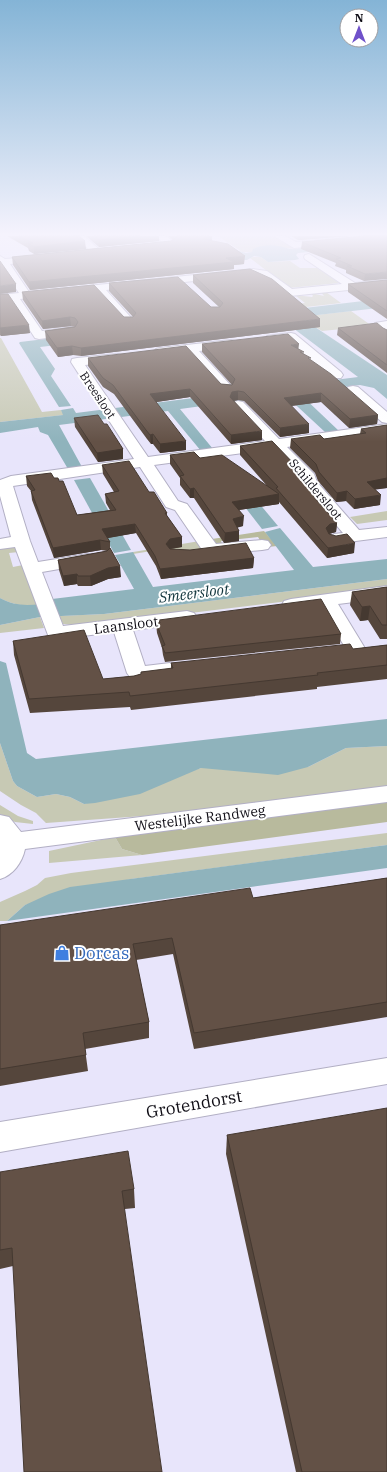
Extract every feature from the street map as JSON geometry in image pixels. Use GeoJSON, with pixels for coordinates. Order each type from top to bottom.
{"type":"FeatureCollection","features":[{"type":"Feature","properties":{"kind":"street"},"geometry":{"type":"LineString","coordinates":[[18,305],[39,335],[71,331]]}},
{"type":"Feature","properties":{"kind":"street"},"geometry":{"type":"LineString","coordinates":[[114,305],[130,322]]}},
{"type":"Feature","properties":{"kind":"street"},"geometry":{"type":"LineString","coordinates":[[387,326],[379,326],[387,332]]}},
{"type":"Feature","properties":{"kind":"street"},"geometry":{"type":"LineString","coordinates":[[260,341],[291,337],[336,375]]}},
{"type":"Feature","properties":{"kind":"street"},"geometry":{"type":"LineString","coordinates":[[144,354],[244,343]]}},
{"type":"Feature","properties":{"kind":"street"},"geometry":{"type":"LineString","coordinates":[[190,349],[227,389]]}},
{"type":"Feature","properties":{"kind":"street","name":"Breesloot"},"geometry":{"type":"LineString","coordinates":[[129,356],[77,362],[172,504],[181,507],[211,550]]}},
{"type":"Feature","properties":{"kind":"street"},"geometry":{"type":"LineString","coordinates":[[353,390],[387,419]]}},
{"type":"Feature","properties":{"kind":"street","name":"Schildersloot"},"geometry":{"type":"LineString","coordinates":[[238,405],[308,476],[309,483],[355,536]]}},
{"type":"Feature","properties":{"kind":"street"},"geometry":{"type":"LineString","coordinates":[[101,556],[32,568],[21,541],[5,486],[6,483],[11,481],[387,428]]}},
{"type":"Feature","properties":{"kind":"street","name":"Schildersloot"},"geometry":{"type":"LineString","coordinates":[[335,539],[387,532]]}},
{"type":"Feature","properties":{"kind":"street"},"geometry":{"type":"LineString","coordinates":[[0,544],[21,541]]}},
{"type":"Feature","properties":{"kind":"street"},"geometry":{"type":"LineString","coordinates":[[191,553],[262,545]]}},
{"type":"Feature","properties":{"kind":"street","name":"Laansloot"},"geometry":{"type":"LineString","coordinates":[[32,568],[53,626],[68,632],[201,616]]}},
{"type":"Feature","properties":{"kind":"street"},"geometry":{"type":"LineString","coordinates":[[271,607],[387,592]]}},
{"type":"Feature","properties":{"kind":"street"},"geometry":{"type":"LineString","coordinates":[[326,600],[364,649],[333,652]]}},
{"type":"Feature","properties":{"kind":"street"},"geometry":{"type":"LineString","coordinates":[[122,625],[137,673],[184,668]]}},
{"type":"Feature","properties":{"kind":"street","name":"Westelijke Randweg"},"geometry":{"type":"LineString","coordinates":[[6,833],[387,794]]}},
{"type":"Feature","properties":{"kind":"street"},"geometry":{"type":"LineString","coordinates":[[0,870],[6,864],[12,853],[6,833]]}},
{"type":"Feature","properties":{"kind":"street","name":"Grotendorst"},"geometry":{"type":"LineString","coordinates":[[0,1137],[387,1071]]}},
{"type":"Feature","properties":{"kind":"shaded area"},"geometry":{"type":"Polygon","coordinates":[[[295,305],[326,305],[297,308],[295,305]]]}},
{"type":"Feature","properties":{"kind":"shaded area"},"geometry":{"type":"Polygon","coordinates":[[[351,311],[372,326],[322,331],[299,317],[351,311]]]}},
{"type":"Feature","properties":{"kind":"shaded area"},"geometry":{"type":"Polygon","coordinates":[[[0,338],[42,412],[61,410],[64,415],[0,422],[0,338]]]}},
{"type":"Feature","properties":{"kind":"shaded area"},"geometry":{"type":"Polygon","coordinates":[[[387,511],[387,520],[357,524],[350,517],[387,511]]]}},
{"type":"Feature","properties":{"kind":"shaded area"},"geometry":{"type":"Polygon","coordinates":[[[264,531],[277,546],[268,547],[261,542],[258,537],[221,541],[223,546],[216,547],[212,539],[264,531]]]}},
{"type":"Feature","properties":{"kind":"shaded area"},"geometry":{"type":"Polygon","coordinates":[[[200,541],[203,549],[173,552],[170,548],[133,554],[133,552],[200,541]]]}},
{"type":"Feature","properties":{"kind":"shaded area"},"geometry":{"type":"Polygon","coordinates":[[[13,546],[19,552],[9,553],[13,567],[23,565],[37,605],[27,606],[9,602],[0,598],[0,547],[13,546]]]}},
{"type":"Feature","properties":{"kind":"shaded area"},"geometry":{"type":"Polygon","coordinates":[[[387,579],[387,589],[84,626],[63,624],[59,616],[104,614],[387,579]]]}},
{"type":"Feature","properties":{"kind":"shaded area"},"geometry":{"type":"Polygon","coordinates":[[[40,617],[44,628],[0,633],[0,625],[40,617]]]}},
{"type":"Feature","properties":{"kind":"shaded area"},"geometry":{"type":"Polygon","coordinates":[[[0,743],[13,781],[17,786],[37,797],[56,794],[70,797],[84,804],[201,768],[308,767],[346,748],[387,746],[387,786],[157,815],[46,823],[36,813],[0,791],[0,743]]]}},
{"type":"Feature","properties":{"kind":"shaded area"},"geometry":{"type":"Polygon","coordinates":[[[387,800],[387,822],[142,855],[122,849],[115,837],[387,800]]]}},
{"type":"Feature","properties":{"kind":"shaded area"},"geometry":{"type":"Polygon","coordinates":[[[0,805],[18,816],[33,821],[33,824],[15,822],[0,814],[0,805]]]}},
{"type":"Feature","properties":{"kind":"shaded area"},"geometry":{"type":"Polygon","coordinates":[[[387,833],[387,845],[131,879],[25,905],[7,921],[0,921],[0,902],[37,885],[45,878],[71,873],[387,833]]]}},
{"type":"Feature","properties":{"kind":"shaded area"},"geometry":{"type":"Polygon","coordinates":[[[115,837],[122,849],[142,855],[49,863],[49,851],[115,837]]]}},
{"type":"Feature","properties":{"kind":"water"},"geometry":{"type":"Polygon","coordinates":[[[332,305],[385,305],[387,307],[300,317],[387,375],[387,399],[374,388],[360,385],[299,393],[339,431],[325,432],[285,395],[180,409],[213,449],[201,451],[168,411],[59,425],[82,467],[68,469],[48,435],[40,432],[38,427],[0,433],[0,422],[63,415],[61,410],[73,408],[76,413],[358,377],[281,319],[40,347],[55,369],[51,376],[71,406],[59,407],[19,343],[332,305]]]}},
{"type":"Feature","properties":{"kind":"water"},"geometry":{"type":"Polygon","coordinates":[[[223,460],[278,526],[262,529],[210,462],[223,460]]]}},
{"type":"Feature","properties":{"kind":"water"},"geometry":{"type":"Polygon","coordinates":[[[90,478],[131,550],[114,553],[74,480],[90,478]]]}},
{"type":"Feature","properties":{"kind":"water","name":"Smeersloot"},"geometry":{"type":"Polygon","coordinates":[[[280,528],[313,567],[387,559],[387,579],[104,614],[40,617],[0,625],[0,598],[13,603],[33,605],[54,602],[52,599],[134,589],[115,555],[133,552],[153,587],[294,570],[265,532],[280,528]]]}},
{"type":"Feature","properties":{"kind":"water"},"geometry":{"type":"Polygon","coordinates":[[[0,661],[6,663],[27,753],[36,759],[387,719],[387,746],[346,748],[308,767],[278,775],[201,768],[140,794],[95,803],[84,804],[70,797],[56,794],[37,797],[17,786],[13,781],[0,743],[0,661]]]}},
{"type":"Feature","properties":{"kind":"water"},"geometry":{"type":"Polygon","coordinates":[[[387,845],[387,868],[7,921],[25,905],[49,894],[70,887],[387,845]]]}},
{"type":"Feature","properties":{"kind":"building"},"geometry":{"type":"Polygon","coordinates":[[[0,305],[15,305],[29,325],[0,328],[0,305]]]}},
{"type":"Feature","properties":{"kind":"building"},"geometry":{"type":"Polygon","coordinates":[[[31,305],[112,305],[124,317],[133,317],[136,313],[129,305],[208,305],[211,307],[220,307],[222,305],[303,305],[320,319],[81,348],[72,346],[57,348],[45,331],[75,327],[78,322],[75,318],[70,317],[42,321],[31,305]]]}},
{"type":"Feature","properties":{"kind":"building"},"geometry":{"type":"Polygon","coordinates":[[[378,305],[387,305],[387,311],[378,305]]]}},
{"type":"Feature","properties":{"kind":"building"},"geometry":{"type":"Polygon","coordinates":[[[377,323],[387,330],[387,365],[338,328],[377,323]]]}},
{"type":"Feature","properties":{"kind":"building"},"geometry":{"type":"Polygon","coordinates":[[[288,334],[299,344],[291,345],[304,352],[300,352],[311,358],[308,358],[331,374],[378,415],[350,419],[321,393],[284,398],[309,424],[280,428],[244,392],[238,391],[232,392],[230,397],[262,431],[231,435],[190,389],[150,394],[186,441],[160,444],[153,434],[150,435],[113,385],[103,378],[88,358],[186,346],[221,384],[232,385],[235,379],[202,344],[288,334]]]}},
{"type":"Feature","properties":{"kind":"building"},"geometry":{"type":"Polygon","coordinates":[[[98,415],[104,424],[107,424],[123,449],[97,453],[74,418],[98,415]]]}},
{"type":"Feature","properties":{"kind":"building"},"geometry":{"type":"Polygon","coordinates":[[[387,425],[387,478],[367,482],[381,495],[355,499],[347,491],[337,493],[319,472],[316,464],[291,439],[320,435],[324,439],[366,433],[361,429],[387,425]]]}},
{"type":"Feature","properties":{"kind":"building"},"geometry":{"type":"Polygon","coordinates":[[[272,441],[299,469],[302,478],[318,496],[314,497],[337,523],[330,524],[326,528],[329,534],[336,536],[347,534],[355,543],[328,548],[276,488],[278,487],[240,446],[272,441]]]}},
{"type":"Feature","properties":{"kind":"building"},"geometry":{"type":"Polygon","coordinates":[[[194,452],[200,458],[222,455],[279,494],[232,502],[244,516],[233,519],[239,531],[225,533],[194,488],[190,489],[180,476],[184,475],[170,455],[194,452]]]}},
{"type":"Feature","properties":{"kind":"building"},"geometry":{"type":"Polygon","coordinates":[[[129,461],[149,492],[154,492],[167,513],[165,513],[182,537],[170,539],[166,544],[170,549],[190,550],[246,543],[254,558],[160,569],[155,556],[135,524],[102,529],[110,542],[100,540],[53,548],[31,491],[35,490],[26,476],[51,473],[54,478],[58,478],[59,481],[63,481],[77,515],[116,510],[105,494],[119,491],[102,465],[129,461]]]}},
{"type":"Feature","properties":{"kind":"building"},"geometry":{"type":"Polygon","coordinates":[[[110,548],[120,566],[108,568],[90,576],[78,576],[77,574],[63,576],[58,560],[107,551],[110,548]]]}},
{"type":"Feature","properties":{"kind":"building"},"geometry":{"type":"Polygon","coordinates":[[[387,587],[387,625],[382,625],[370,606],[362,607],[352,592],[387,587]]]}},
{"type":"Feature","properties":{"kind":"building"},"geometry":{"type":"Polygon","coordinates":[[[321,599],[341,634],[165,653],[162,646],[165,645],[156,623],[160,623],[159,620],[321,599]]]}},
{"type":"Feature","properties":{"kind":"building"},"geometry":{"type":"Polygon","coordinates":[[[84,630],[103,679],[134,676],[141,674],[141,672],[173,668],[171,663],[350,644],[353,649],[387,645],[387,665],[317,673],[318,675],[130,696],[129,692],[29,699],[13,641],[84,630]]]}},
{"type":"Feature","properties":{"kind":"building"},"geometry":{"type":"Polygon","coordinates":[[[387,878],[387,1002],[194,1033],[172,938],[133,944],[149,1022],[83,1033],[86,1055],[0,1069],[0,925],[250,888],[253,898],[387,878]]]}},
{"type":"Feature","properties":{"kind":"building"},"geometry":{"type":"Polygon","coordinates":[[[387,1108],[387,1472],[302,1472],[227,1135],[387,1108]]]}},
{"type":"Feature","properties":{"kind":"building"},"geometry":{"type":"Polygon","coordinates":[[[128,1151],[134,1189],[122,1191],[162,1472],[24,1472],[12,1248],[0,1250],[0,1172],[128,1151]]]}},
{"type":"Feature","properties":{"kind":"place","name":"Dorcas"},"geometry":{"type":"Point","coordinates":[62,953]}}]}
